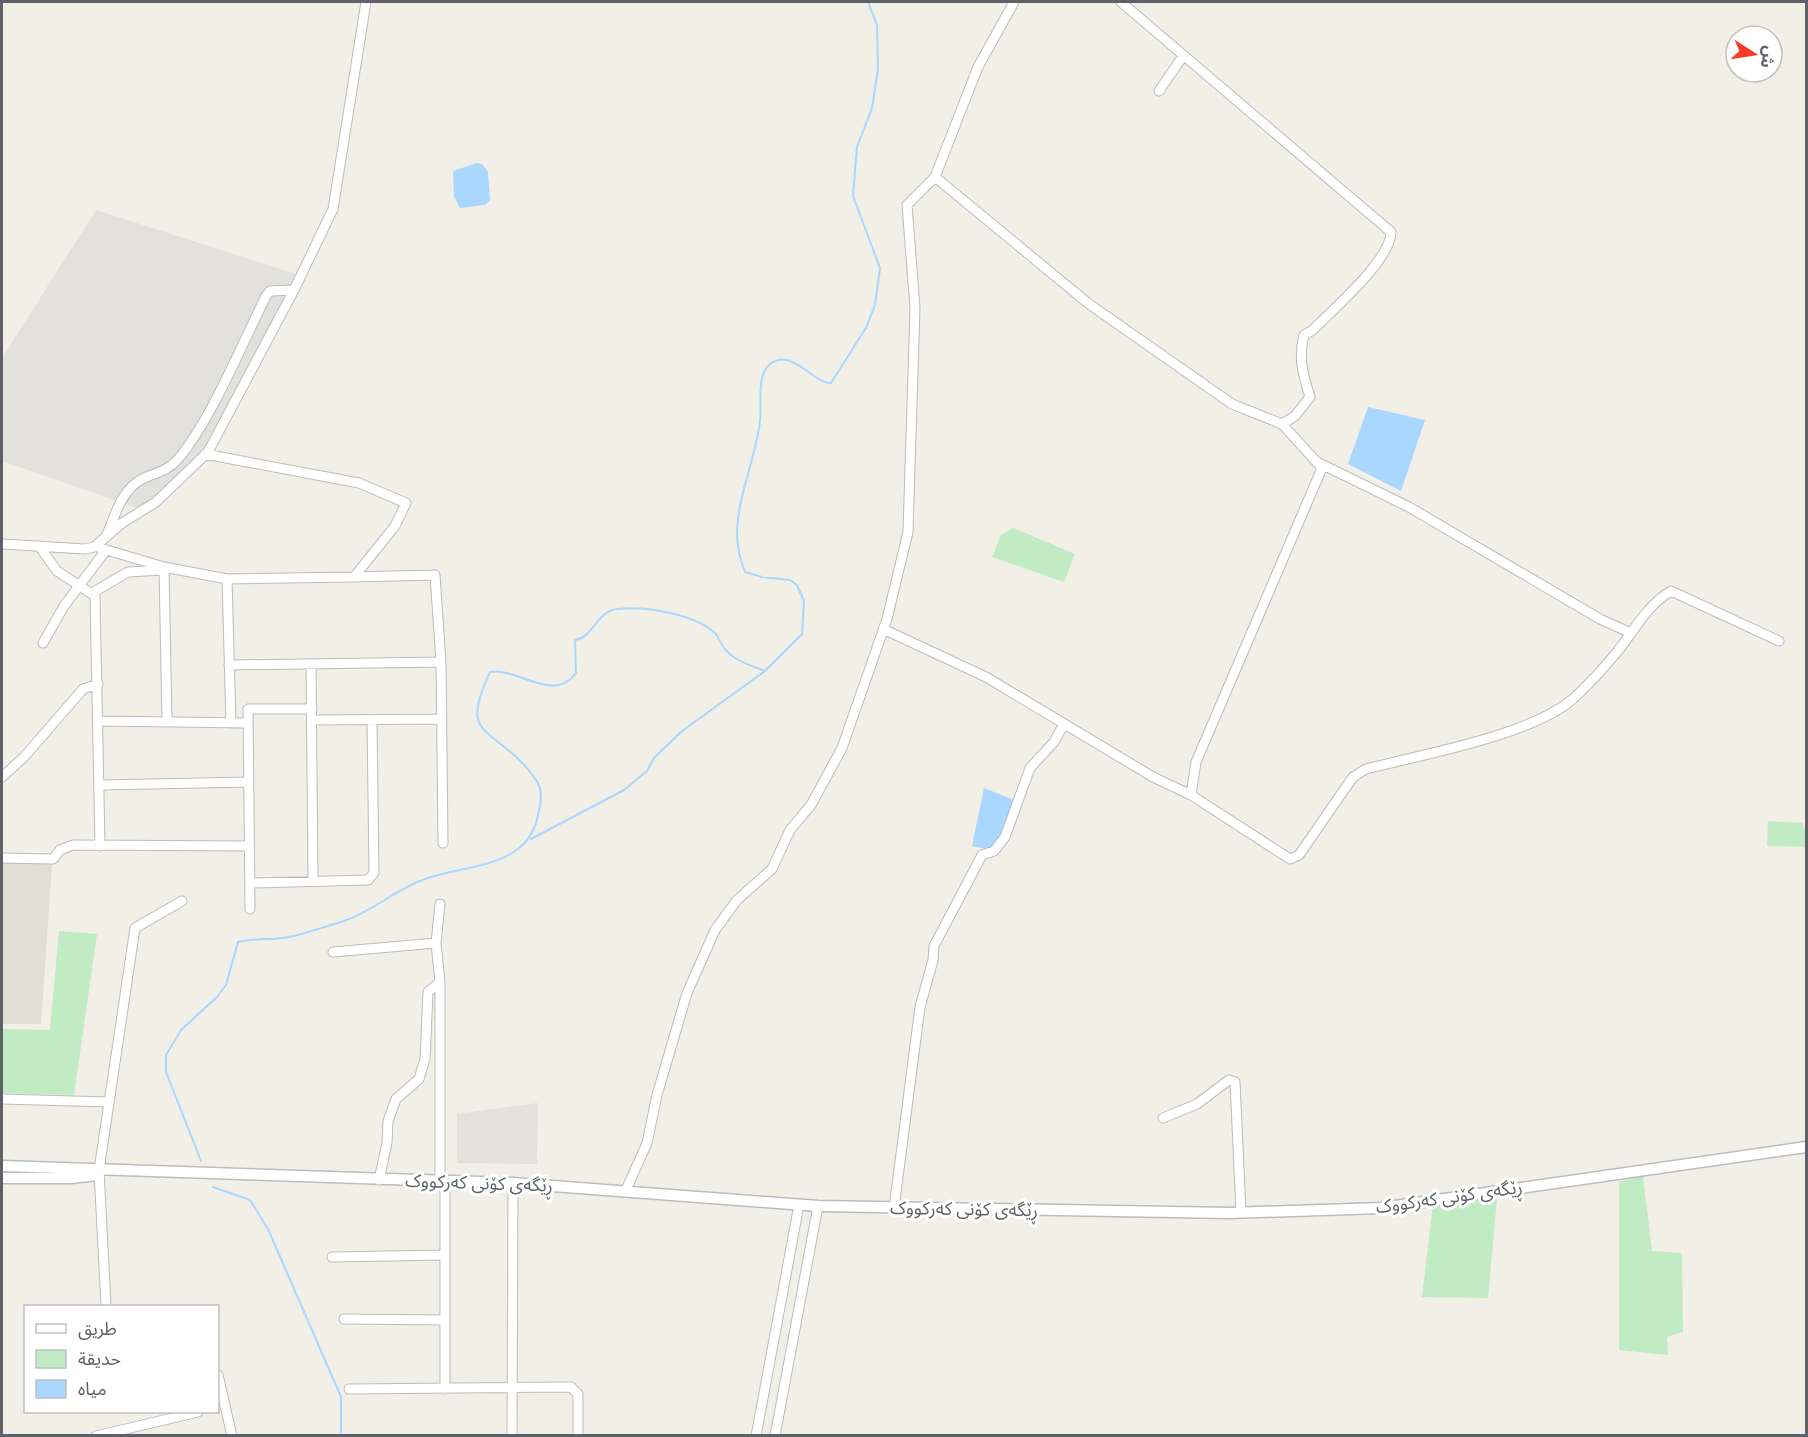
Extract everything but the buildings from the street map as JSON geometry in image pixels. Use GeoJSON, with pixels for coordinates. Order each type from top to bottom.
{"type":"FeatureCollection","features":[{"type":"Feature","properties":{"kind":"street"},"geometry":{"type":"LineString","coordinates":[[94,547],[156,502],[206,454],[219,435],[294,290],[334,205],[366,2]]}},
{"type":"Feature","properties":{"kind":"street"},"geometry":{"type":"LineString","coordinates":[[626,1190],[647,1143],[657,1095],[687,993],[715,930],[737,900],[772,869],[790,830],[811,805],[842,748],[883,629],[908,532],[915,308],[907,205],[935,177],[978,67],[1014,2]]}},
{"type":"Feature","properties":{"kind":"street"},"geometry":{"type":"LineString","coordinates":[[1121,2],[1390,232],[1390,242],[1382,256],[1313,330],[1304,335],[1300,349],[1302,371],[1310,397],[1295,416],[1282,424]]}},
{"type":"Feature","properties":{"kind":"street"},"geometry":{"type":"LineString","coordinates":[[1159,91],[1183,57]]}},
{"type":"Feature","properties":{"kind":"street"},"geometry":{"type":"LineString","coordinates":[[935,177],[1089,304],[1232,404],[1282,424],[1322,468],[1196,762],[1191,795]]}},
{"type":"Feature","properties":{"kind":"street"},"geometry":{"type":"LineString","coordinates":[[106,537],[123,498],[136,482],[166,471],[179,458],[205,418],[266,296],[270,291],[294,290]]}},
{"type":"Feature","properties":{"kind":"street"},"geometry":{"type":"LineString","coordinates":[[206,454],[359,483],[406,503],[395,526],[354,577]]}},
{"type":"Feature","properties":{"kind":"street"},"geometry":{"type":"LineString","coordinates":[[1316,462],[1409,507],[1599,619],[1631,633]]}},
{"type":"Feature","properties":{"kind":"street"},"geometry":{"type":"LineString","coordinates":[[2,544],[85,549],[94,547],[164,568],[227,579],[435,575],[441,662],[443,843]]}},
{"type":"Feature","properties":{"kind":"street"},"geometry":{"type":"LineString","coordinates":[[39,546],[57,571],[95,596],[100,846]]}},
{"type":"Feature","properties":{"kind":"street"},"geometry":{"type":"LineString","coordinates":[[44,643],[79,585],[106,550]]}},
{"type":"Feature","properties":{"kind":"street"},"geometry":{"type":"LineString","coordinates":[[92,593],[128,572],[164,568]]}},
{"type":"Feature","properties":{"kind":"street"},"geometry":{"type":"LineString","coordinates":[[164,568],[168,721]]}},
{"type":"Feature","properties":{"kind":"street"},"geometry":{"type":"LineString","coordinates":[[227,579],[231,723]]}},
{"type":"Feature","properties":{"kind":"street"},"geometry":{"type":"LineString","coordinates":[[883,629],[986,677],[1153,777],[1191,795],[1290,859],[1299,855],[1353,777],[1366,769],[1494,736],[1544,719],[1573,699],[1617,653],[1654,602],[1671,591],[1779,641]]}},
{"type":"Feature","properties":{"kind":"street"},"geometry":{"type":"LineString","coordinates":[[229,665],[441,662]]}},
{"type":"Feature","properties":{"kind":"street"},"geometry":{"type":"LineString","coordinates":[[311,665],[313,881]]}},
{"type":"Feature","properties":{"kind":"street"},"geometry":{"type":"LineString","coordinates":[[2,777],[24,757],[83,689],[98,684]]}},
{"type":"Feature","properties":{"kind":"street"},"geometry":{"type":"LineString","coordinates":[[250,909],[248,709],[312,709]]}},
{"type":"Feature","properties":{"kind":"street"},"geometry":{"type":"LineString","coordinates":[[312,720],[442,719]]}},
{"type":"Feature","properties":{"kind":"street"},"geometry":{"type":"LineString","coordinates":[[250,883],[368,880],[374,873],[372,720]]}},
{"type":"Feature","properties":{"kind":"street"},"geometry":{"type":"LineString","coordinates":[[99,721],[248,723]]}},
{"type":"Feature","properties":{"kind":"street"},"geometry":{"type":"LineString","coordinates":[[894,1208],[920,1007],[933,960],[934,946],[982,855],[994,851],[1005,837],[1030,768],[1054,742],[1064,724]]}},
{"type":"Feature","properties":{"kind":"street"},"geometry":{"type":"LineString","coordinates":[[100,785],[249,782]]}},
{"type":"Feature","properties":{"kind":"street"},"geometry":{"type":"LineString","coordinates":[[2,858],[53,859],[60,850],[73,845],[249,846]]}},
{"type":"Feature","properties":{"kind":"street"},"geometry":{"type":"LineString","coordinates":[[106,1305],[99,1172],[135,928],[182,901]]}},
{"type":"Feature","properties":{"kind":"street"},"geometry":{"type":"LineString","coordinates":[[440,904],[436,943],[440,982],[445,1389]]}},
{"type":"Feature","properties":{"kind":"street"},"geometry":{"type":"LineString","coordinates":[[333,952],[436,943]]}},
{"type":"Feature","properties":{"kind":"street"},"geometry":{"type":"LineString","coordinates":[[379,1180],[392,1110],[396,1100],[418,1079],[425,1059],[428,992],[440,982]]}},
{"type":"Feature","properties":{"kind":"street"},"geometry":{"type":"LineString","coordinates":[[1163,1118],[1197,1104],[1229,1080],[1235,1082],[1240,1212]]}},
{"type":"Feature","properties":{"kind":"street"},"geometry":{"type":"LineString","coordinates":[[2,1099],[109,1102]]}},
{"type":"Feature","properties":{"kind":"street","name":"ڕێگەی کۆنی کەرکووک"},"geometry":{"type":"LineString","coordinates":[[2,1166],[99,1172],[513,1183],[818,1206],[1240,1212],[1381,1208],[1806,1147]]}},
{"type":"Feature","properties":{"kind":"street","name":"ڕێگەی کۆنی کەرکووک"},"geometry":{"type":"LineString","coordinates":[[2,1178],[71,1178],[99,1172]]}},
{"type":"Feature","properties":{"kind":"street"},"geometry":{"type":"LineString","coordinates":[[512,1436],[513,1183]]}},
{"type":"Feature","properties":{"kind":"street"},"geometry":{"type":"LineString","coordinates":[[756,1436],[799,1205]]}},
{"type":"Feature","properties":{"kind":"street"},"geometry":{"type":"LineString","coordinates":[[775,1436],[818,1206]]}},
{"type":"Feature","properties":{"kind":"street"},"geometry":{"type":"LineString","coordinates":[[332,1257],[445,1255]]}},
{"type":"Feature","properties":{"kind":"street"},"geometry":{"type":"LineString","coordinates":[[344,1319],[445,1320]]}},
{"type":"Feature","properties":{"kind":"street"},"geometry":{"type":"LineString","coordinates":[[219,1383],[222,1406],[232,1436]]}},
{"type":"Feature","properties":{"kind":"street"},"geometry":{"type":"LineString","coordinates":[[348,1389],[571,1387],[576,1390],[578,1436]]}},
{"type":"Feature","properties":{"kind":"street"},"geometry":{"type":"LineString","coordinates":[[96,1436],[194,1413]]}},
{"type":"Feature","properties":{"kind":"shaded area"},"geometry":{"type":"Polygon","coordinates":[[[96,210],[296,274],[217,434],[201,454],[140,509],[2,461],[2,358],[96,210]]]}},
{"type":"Feature","properties":{"kind":"shaded area"},"geometry":{"type":"Polygon","coordinates":[[[2,863],[52,864],[41,1024],[2,1024],[2,863]]]}},
{"type":"Feature","properties":{"kind":"shaded area"},"geometry":{"type":"Polygon","coordinates":[[[538,1103],[537,1164],[457,1163],[457,1114],[538,1103]]]}},
{"type":"Feature","properties":{"kind":"green space"},"geometry":{"type":"Polygon","coordinates":[[[1013,528],[1075,554],[1064,582],[992,557],[1001,535],[1013,528]]]}},
{"type":"Feature","properties":{"kind":"green space"},"geometry":{"type":"Polygon","coordinates":[[[1768,821],[1802,823],[1806,832],[1806,847],[1767,846],[1768,821]]]}},
{"type":"Feature","properties":{"kind":"green space"},"geometry":{"type":"Polygon","coordinates":[[[59,931],[97,934],[74,1095],[2,1093],[2,1029],[50,1030],[59,931]]]}},
{"type":"Feature","properties":{"kind":"green space"},"geometry":{"type":"Polygon","coordinates":[[[1643,1176],[1652,1251],[1682,1253],[1683,1332],[1667,1337],[1668,1355],[1619,1350],[1619,1182],[1643,1176]]]}},
{"type":"Feature","properties":{"kind":"green space"},"geometry":{"type":"Polygon","coordinates":[[[1497,1199],[1488,1298],[1422,1297],[1433,1205],[1497,1199]]]}},
{"type":"Feature","properties":{"kind":"water"},"geometry":{"type":"Polygon","coordinates":[[[477,163],[482,164],[488,172],[490,200],[485,205],[460,208],[454,196],[453,171],[477,163]]]}},
{"type":"Feature","properties":{"kind":"water"},"geometry":{"type":"Polygon","coordinates":[[[1368,407],[1425,420],[1401,491],[1348,464],[1368,407]]]}},
{"type":"Feature","properties":{"kind":"water"},"geometry":{"type":"Polygon","coordinates":[[[984,788],[1014,800],[994,851],[972,846],[984,788]]]}},
{"type":"Feature","properties":{"kind":"waterway"},"geometry":{"type":"LineString","coordinates":[[201,1161],[166,1072],[166,1055],[181,1030],[217,997],[226,985],[238,942],[289,937],[344,921],[420,881],[507,856],[521,846],[532,833],[540,805],[539,785],[525,766],[482,728],[478,719],[481,693],[490,672],[512,674],[546,685],[567,682],[576,673],[575,640],[587,634],[605,614],[618,609],[655,610],[695,621],[715,633],[730,655],[765,671],[802,634],[804,601],[797,585],[790,580],[762,577],[745,572],[740,558],[738,518],[758,435],[761,383],[766,369],[778,360],[786,360],[817,378],[831,383],[866,328],[875,305],[880,268],[853,196],[857,147],[872,108],[878,69],[877,25],[868,2]]}},
{"type":"Feature","properties":{"kind":"waterway"},"geometry":{"type":"LineString","coordinates":[[531,839],[624,790],[647,771],[654,758],[682,731],[765,671]]}},
{"type":"Feature","properties":{"kind":"waterway"},"geometry":{"type":"LineString","coordinates":[[213,1187],[250,1200],[268,1229],[341,1397],[341,1436]]}}]}
